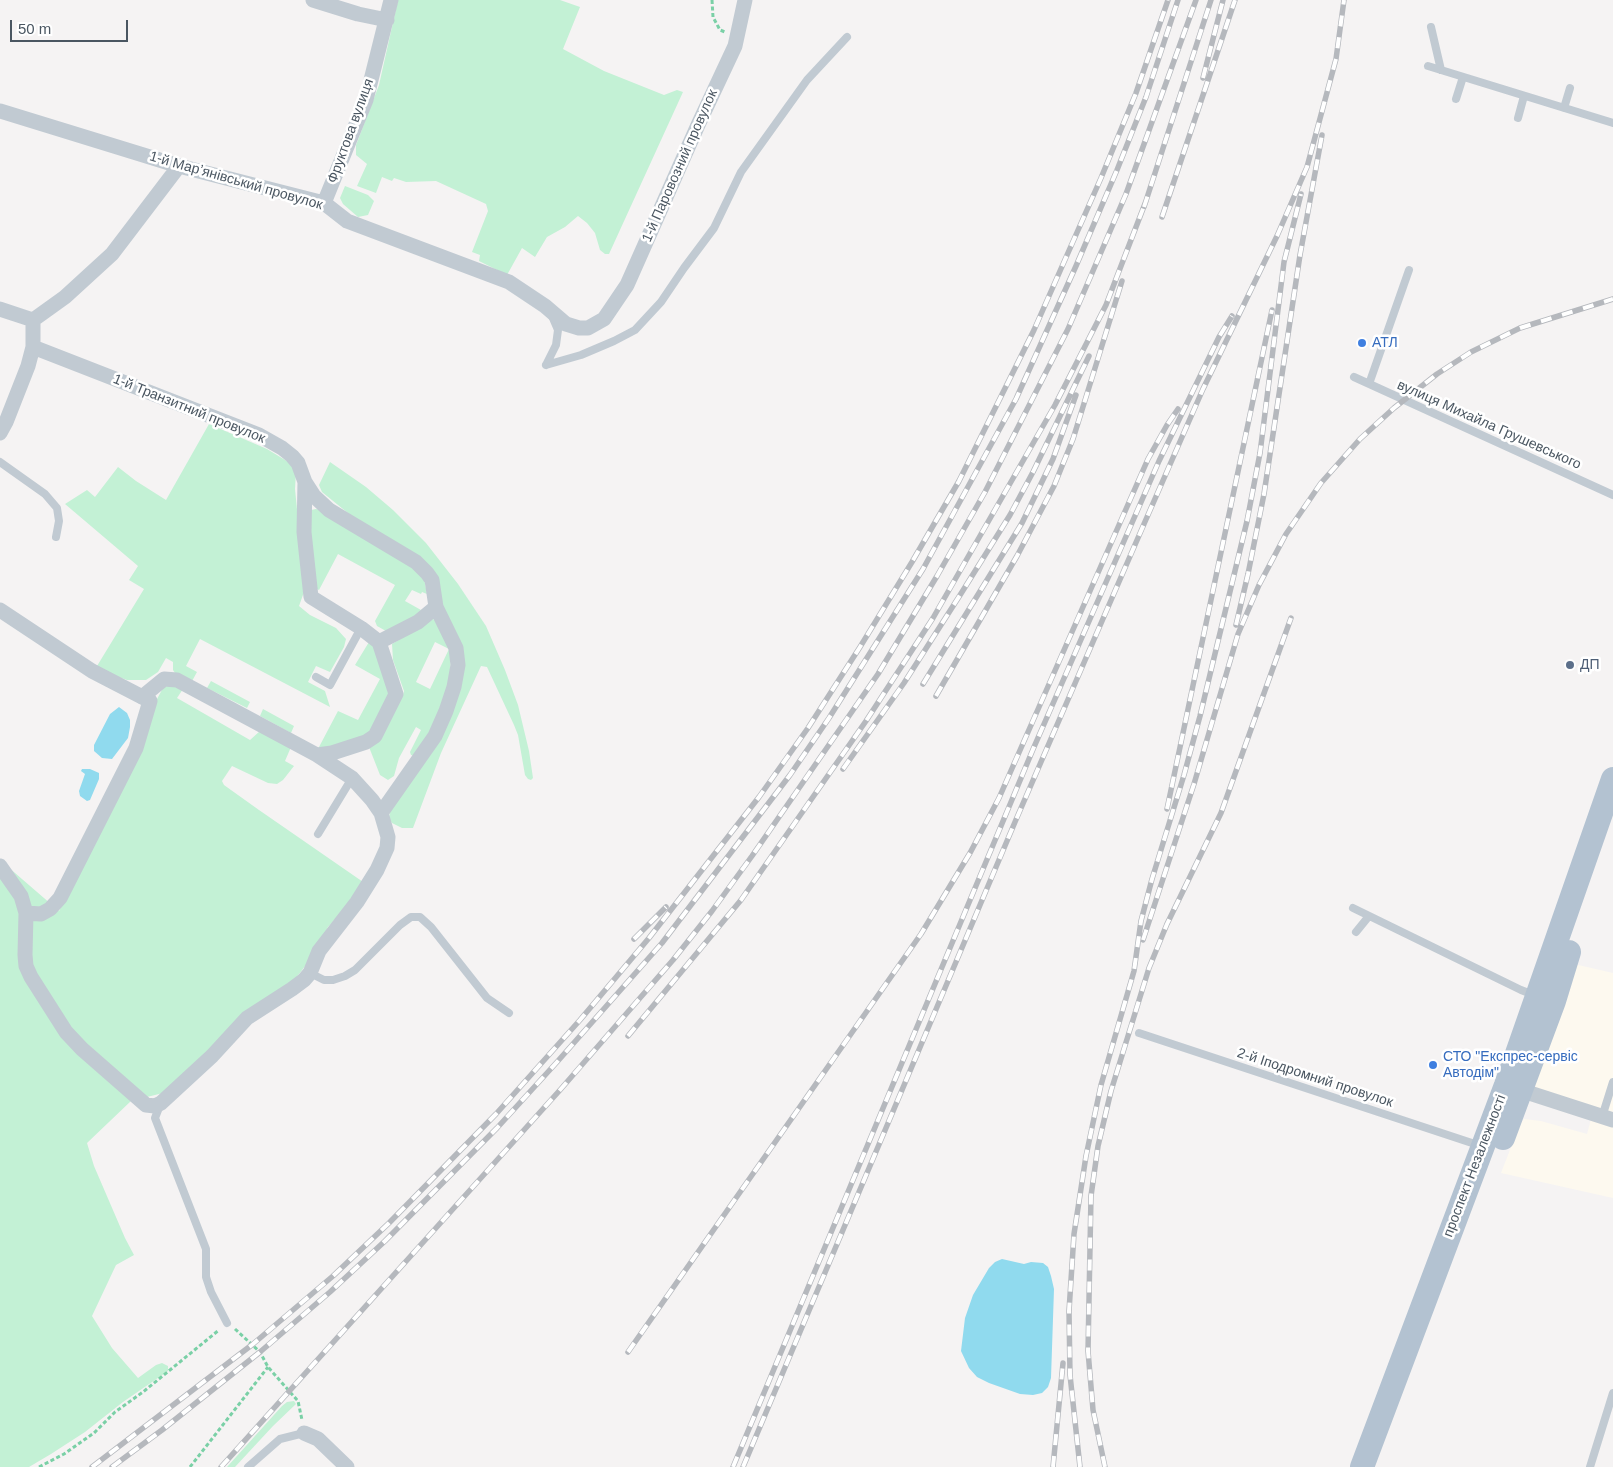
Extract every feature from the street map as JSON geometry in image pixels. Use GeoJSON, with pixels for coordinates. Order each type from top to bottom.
{"type":"FeatureCollection","features":[{"type":"Feature","properties":{"kind":"main road","name":"проспект Незалежності"},"geometry":{"type":"LineString","coordinates":[[1380,1467],[1545,998],[1613,778]]}},
{"type":"Feature","properties":{"kind":"main road","name":"проспект Незалежності"},"geometry":{"type":"LineString","coordinates":[[1545,998],[1588,891],[1613,819]]}},
{"type":"Feature","properties":{"kind":"main road","name":"проспект Незалежності"},"geometry":{"type":"LineString","coordinates":[[1362,1467],[1483,1147],[1514,1088]]}},
{"type":"Feature","properties":{"kind":"street"},"geometry":{"type":"LineString","coordinates":[[313,0],[358,14],[387,20]]}},
{"type":"Feature","properties":{"kind":"street","name":"Фруктова вулиця"},"geometry":{"type":"LineString","coordinates":[[324,202],[366,100],[391,0]]}},
{"type":"Feature","properties":{"kind":"street","name":"1-й Паровозний провулок"},"geometry":{"type":"LineString","coordinates":[[598,324],[612,310],[627,285],[735,46],[745,0]]}},
{"type":"Feature","properties":{"kind":"street","name":"1-й Марʼянівський провулок"},"geometry":{"type":"LineString","coordinates":[[0,111],[178,166],[324,202],[347,221],[509,282],[545,306],[566,324],[579,328],[588,328],[598,324]]}},
{"type":"Feature","properties":{"kind":"street"},"geometry":{"type":"LineString","coordinates":[[33,320],[65,296],[112,254],[178,166]]}},
{"type":"Feature","properties":{"kind":"street"},"geometry":{"type":"LineString","coordinates":[[0,309],[33,320]]}},
{"type":"Feature","properties":{"kind":"street"},"geometry":{"type":"LineString","coordinates":[[0,433],[28,366],[33,347],[33,320]]}},
{"type":"Feature","properties":{"kind":"street","name":"1-й Транзитний провулок"},"geometry":{"type":"LineString","coordinates":[[33,347],[259,435],[292,456],[300,468],[305,482],[304,532],[311,597],[361,628]]}},
{"type":"Feature","properties":{"kind":"street"},"geometry":{"type":"LineString","coordinates":[[305,482],[314,496],[329,510],[416,562],[428,573],[432,580],[436,607],[456,648],[458,665],[454,687],[446,712],[435,736],[381,813]]}},
{"type":"Feature","properties":{"kind":"street"},"geometry":{"type":"LineString","coordinates":[[379,642],[418,622],[436,607]]}},
{"type":"Feature","properties":{"kind":"street"},"geometry":{"type":"LineString","coordinates":[[0,610],[92,671],[146,699]]}},
{"type":"Feature","properties":{"kind":"street"},"geometry":{"type":"LineString","coordinates":[[316,754],[332,753],[349,748],[366,742],[375,736],[396,694],[379,642],[361,628]]}},
{"type":"Feature","properties":{"kind":"street"},"geometry":{"type":"LineString","coordinates":[[0,866],[21,896],[26,913],[26,966],[66,1032],[82,1049],[154,1104],[212,1056],[247,1018],[304,980],[310,973],[319,951],[357,902],[377,870],[386,848],[388,837],[381,813],[352,778],[316,754],[176,680],[164,679],[146,699],[136,748],[60,898],[46,912],[41,914],[26,913]]}},
{"type":"Feature","properties":{"kind":"street"},"geometry":{"type":"LineString","coordinates":[[1514,1088],[1608,1118]]}},
{"type":"Feature","properties":{"kind":"street"},"geometry":{"type":"LineString","coordinates":[[304,1433],[318,1439],[347,1467]]}},
{"type":"Feature","properties":{"kind":"lane"},"geometry":{"type":"LineString","coordinates":[[1431,27],[1441,70]]}},
{"type":"Feature","properties":{"kind":"lane"},"geometry":{"type":"LineString","coordinates":[[545,306],[558,330],[556,345],[546,365],[581,355],[634,330],[661,302],[714,228],[740,172],[807,80],[848,37]]}},
{"type":"Feature","properties":{"kind":"lane"},"geometry":{"type":"LineString","coordinates":[[1428,66],[1613,123]]}},
{"type":"Feature","properties":{"kind":"lane"},"geometry":{"type":"LineString","coordinates":[[1456,99],[1463,77]]}},
{"type":"Feature","properties":{"kind":"lane"},"geometry":{"type":"LineString","coordinates":[[1564,108],[1570,88]]}},
{"type":"Feature","properties":{"kind":"lane"},"geometry":{"type":"LineString","coordinates":[[1518,118],[1524,96]]}},
{"type":"Feature","properties":{"kind":"lane"},"geometry":{"type":"LineString","coordinates":[[1368,384],[1409,270]]}},
{"type":"Feature","properties":{"kind":"lane","name":"вулиця Михайла Грушевського"},"geometry":{"type":"LineString","coordinates":[[1354,377],[1613,495]]}},
{"type":"Feature","properties":{"kind":"lane"},"geometry":{"type":"LineString","coordinates":[[0,462],[45,494],[56,508],[60,521],[56,537]]}},
{"type":"Feature","properties":{"kind":"lane"},"geometry":{"type":"LineString","coordinates":[[316,677],[330,685],[361,628]]}},
{"type":"Feature","properties":{"kind":"lane"},"geometry":{"type":"LineString","coordinates":[[318,834],[352,778]]}},
{"type":"Feature","properties":{"kind":"lane"},"geometry":{"type":"LineString","coordinates":[[1353,908],[1521,990],[1545,998]]}},
{"type":"Feature","properties":{"kind":"lane"},"geometry":{"type":"LineString","coordinates":[[1356,932],[1369,916]]}},
{"type":"Feature","properties":{"kind":"lane"},"geometry":{"type":"LineString","coordinates":[[310,973],[324,980],[333,980],[345,976],[355,970],[400,925],[411,917],[420,917],[431,927],[487,998],[509,1013]]}},
{"type":"Feature","properties":{"kind":"lane","name":"2-й Іподромний провулок"},"geometry":{"type":"LineString","coordinates":[[1139,1033],[1483,1147]]}},
{"type":"Feature","properties":{"kind":"lane"},"geometry":{"type":"LineString","coordinates":[[1608,1118],[1613,1082]]}},
{"type":"Feature","properties":{"kind":"lane"},"geometry":{"type":"LineString","coordinates":[[154,1104],[155,1118]]}},
{"type":"Feature","properties":{"kind":"lane"},"geometry":{"type":"LineString","coordinates":[[154,1104],[155,1118],[206,1249],[206,1277],[211,1292],[227,1322]]}},
{"type":"Feature","properties":{"kind":"lane"},"geometry":{"type":"LineString","coordinates":[[1590,1467],[1613,1393]]}},
{"type":"Feature","properties":{"kind":"lane"},"geometry":{"type":"LineString","coordinates":[[248,1467],[280,1439],[304,1433]]}},
{"type":"Feature","properties":{"kind":"path"},"geometry":{"type":"LineString","coordinates":[[712,0],[713,17],[720,30],[737,38]]}},
{"type":"Feature","properties":{"kind":"path"},"geometry":{"type":"LineString","coordinates":[[39,1467],[64,1454],[94,1432],[115,1412],[143,1392],[227,1322],[253,1344],[268,1367],[298,1402],[304,1433]]}},
{"type":"Feature","properties":{"kind":"path"},"geometry":{"type":"LineString","coordinates":[[190,1467],[268,1367]]}},
{"type":"Feature","properties":{"kind":"shaded area"},"geometry":{"type":"Polygon","coordinates":[[[1574,964],[1613,973],[1613,1198],[1501,1173],[1520,1124],[1524,1119],[1541,1121],[1587,1134],[1594,1108],[1533,1089],[1574,964]]]}},
{"type":"Feature","properties":{"kind":"green space"},"geometry":{"type":"Polygon","coordinates":[[[398,0],[560,0],[580,7],[563,49],[604,71],[664,95],[677,90],[683,92],[609,254],[605,254],[600,250],[595,233],[578,216],[565,227],[547,237],[535,257],[522,248],[507,275],[479,261],[480,255],[472,252],[488,211],[486,204],[436,181],[406,182],[394,178],[392,181],[382,177],[376,193],[357,186],[367,164],[356,155],[356,145],[379,85],[398,0]]]}},
{"type":"Feature","properties":{"kind":"green space"},"geometry":{"type":"Polygon","coordinates":[[[345,186],[368,195],[374,201],[368,215],[358,217],[343,204],[340,198],[345,186]]]}},
{"type":"Feature","properties":{"kind":"green space"},"geometry":{"type":"Polygon","coordinates":[[[209,424],[267,449],[290,463],[296,472],[295,489],[304,579],[304,592],[299,606],[310,615],[336,628],[346,639],[344,647],[330,672],[316,666],[308,682],[325,691],[330,707],[200,639],[186,666],[197,672],[191,683],[175,673],[173,662],[166,658],[158,672],[146,680],[127,680],[97,666],[144,589],[129,580],[138,566],[65,504],[87,490],[95,497],[118,467],[166,500],[209,424]]]}},
{"type":"Feature","properties":{"kind":"green space"},"geometry":{"type":"Polygon","coordinates":[[[330,462],[366,487],[393,510],[426,543],[458,584],[486,626],[518,705],[529,751],[533,778],[531,780],[525,775],[518,735],[514,725],[487,667],[481,666],[441,753],[413,828],[402,828],[392,823],[389,818],[390,812],[456,694],[443,605],[438,586],[322,492],[319,485],[330,462]]]}},
{"type":"Feature","properties":{"kind":"green space"},"geometry":{"type":"Polygon","coordinates":[[[316,509],[412,566],[424,578],[427,594],[422,592],[421,594],[412,590],[405,601],[421,610],[416,618],[386,631],[377,626],[375,621],[395,585],[338,554],[319,590],[317,589],[308,516],[311,510],[316,509]]]}},
{"type":"Feature","properties":{"kind":"green space"},"geometry":{"type":"Polygon","coordinates":[[[433,619],[437,621],[451,648],[450,678],[435,727],[414,756],[410,752],[421,730],[416,727],[399,758],[394,776],[388,780],[380,775],[369,747],[383,733],[404,691],[393,660],[392,644],[433,619]],[[435,642],[416,682],[430,689],[449,649],[435,642]]]}},
{"type":"Feature","properties":{"kind":"green space"},"geometry":{"type":"Polygon","coordinates":[[[369,642],[376,647],[391,692],[372,733],[332,748],[319,747],[338,711],[358,720],[380,679],[355,665],[369,642]]]}},
{"type":"Feature","properties":{"kind":"green space"},"geometry":{"type":"Polygon","coordinates":[[[211,681],[250,702],[247,708],[207,688],[211,681]]]}},
{"type":"Feature","properties":{"kind":"green space"},"geometry":{"type":"Polygon","coordinates":[[[170,684],[183,689],[177,698],[250,740],[260,731],[291,747],[285,761],[294,766],[283,780],[277,784],[268,783],[232,766],[222,781],[224,785],[366,884],[328,927],[309,961],[296,978],[163,1093],[131,1101],[87,1143],[94,1166],[134,1255],[116,1265],[92,1316],[112,1348],[138,1378],[162,1363],[168,1366],[168,1371],[123,1402],[85,1432],[29,1467],[0,1467],[0,860],[59,911],[153,712],[157,699],[163,688],[170,684]]]}},
{"type":"Feature","properties":{"kind":"green space"},"geometry":{"type":"Polygon","coordinates":[[[263,709],[294,726],[291,733],[260,716],[263,709]]]}},
{"type":"Feature","properties":{"kind":"green space"},"geometry":{"type":"Polygon","coordinates":[[[294,1401],[296,1404],[235,1467],[227,1467],[282,1406],[287,1402],[294,1401]]]}},
{"type":"Feature","properties":{"kind":"water"},"geometry":{"type":"Polygon","coordinates":[[[119,707],[127,713],[130,720],[128,738],[112,759],[102,758],[94,751],[94,745],[110,714],[119,707]]]}},
{"type":"Feature","properties":{"kind":"water"},"geometry":{"type":"Polygon","coordinates":[[[82,769],[90,769],[99,773],[99,779],[90,800],[87,801],[80,796],[79,791],[85,774],[81,771],[82,769]]]}},
{"type":"Feature","properties":{"kind":"water"},"geometry":{"type":"Polygon","coordinates":[[[1002,1259],[1024,1264],[1031,1262],[1043,1263],[1048,1267],[1051,1276],[1054,1289],[1051,1378],[1048,1387],[1042,1393],[1033,1395],[1020,1394],[977,1377],[969,1368],[961,1351],[965,1318],[973,1295],[989,1268],[995,1262],[1002,1259]]]}},
{"type":"Feature","properties":{"kind":"railway"},"geometry":{"type":"LineString","coordinates":[[92,1467],[253,1344],[333,1276],[389,1223],[496,1114],[580,1020],[649,938],[759,797],[808,728],[860,647],[959,481],[1034,330],[1101,178],[1136,93],[1168,0]]}},
{"type":"Feature","properties":{"kind":"railway"},"geometry":{"type":"LineString","coordinates":[[112,1467],[260,1352],[330,1292],[385,1241],[497,1128],[662,943],[790,775],[829,718],[923,569],[1016,399],[1117,170],[1146,97],[1178,0]]}},
{"type":"Feature","properties":{"kind":"railway"},"geometry":{"type":"LineString","coordinates":[[221,1467],[560,1090],[673,960],[752,856],[878,674],[985,492],[1068,329],[1126,194],[1196,0]]}},
{"type":"Feature","properties":{"kind":"railway"},"geometry":{"type":"LineString","coordinates":[[1144,207],[1211,0]]}},
{"type":"Feature","properties":{"kind":"railway"},"geometry":{"type":"LineString","coordinates":[[1203,78],[1223,0]]}},
{"type":"Feature","properties":{"kind":"railway"},"geometry":{"type":"LineString","coordinates":[[1162,217],[1235,0]]}},
{"type":"Feature","properties":{"kind":"railway"},"geometry":{"type":"LineString","coordinates":[[743,1467],[1015,822],[1144,524],[1203,389],[1277,236],[1307,167],[1336,59],[1344,0]]}},
{"type":"Feature","properties":{"kind":"railway"},"geometry":{"type":"LineString","coordinates":[[1236,625],[1264,494],[1300,255],[1322,135]]}},
{"type":"Feature","properties":{"kind":"railway"},"geometry":{"type":"LineString","coordinates":[[1080,1467],[1070,1375],[1069,1311],[1074,1234],[1086,1156],[1101,1085],[1134,971],[1141,921],[1200,716],[1247,521],[1260,453],[1284,262],[1301,194]]}},
{"type":"Feature","properties":{"kind":"railway"},"geometry":{"type":"LineString","coordinates":[[628,1036],[741,900],[866,721],[933,618],[1055,405],[1077,362],[1106,305],[1146,201]]}},
{"type":"Feature","properties":{"kind":"railway"},"geometry":{"type":"LineString","coordinates":[[936,696],[1017,556],[1054,486],[1073,439],[1122,281]]}},
{"type":"Feature","properties":{"kind":"railway"},"geometry":{"type":"LineString","coordinates":[[1143,940],[1194,784],[1238,634],[1259,585],[1286,534],[1321,483],[1360,439],[1394,408],[1437,374],[1471,352],[1520,328],[1613,299]]}},
{"type":"Feature","properties":{"kind":"railway"},"geometry":{"type":"LineString","coordinates":[[1167,809],[1272,310]]}},
{"type":"Feature","properties":{"kind":"railway"},"geometry":{"type":"LineString","coordinates":[[733,1467],[1034,747],[1159,461],[1219,337],[1232,316]]}},
{"type":"Feature","properties":{"kind":"railway"},"geometry":{"type":"LineString","coordinates":[[843,769],[904,683],[1010,515],[1089,356]]}},
{"type":"Feature","properties":{"kind":"railway"},"geometry":{"type":"LineString","coordinates":[[923,684],[1022,523],[1053,459],[1076,395]]}},
{"type":"Feature","properties":{"kind":"railway"},"geometry":{"type":"LineString","coordinates":[[628,1352],[921,934],[970,853],[999,798],[1148,459],[1178,409]]}},
{"type":"Feature","properties":{"kind":"railway"},"geometry":{"type":"LineString","coordinates":[[1105,1467],[1093,1410],[1088,1351],[1091,1196],[1098,1146],[1111,1091],[1149,968],[1167,924],[1221,813],[1291,618]]}},
{"type":"Feature","properties":{"kind":"railway"},"geometry":{"type":"LineString","coordinates":[[634,939],[666,907]]}},
{"type":"Feature","properties":{"kind":"railway"},"geometry":{"type":"LineString","coordinates":[[1053,1467],[1063,1363]]}},
{"type":"Feature","properties":{"kind":"place","name":"АТЛ"},"geometry":{"type":"Point","coordinates":[1362,343]}},
{"type":"Feature","properties":{"kind":"place","name":"ДП"},"geometry":{"type":"Point","coordinates":[1570,665]}},
{"type":"Feature","properties":{"kind":"place","name":"СТО \"Експрес-сервіс Автодім\""},"geometry":{"type":"Point","coordinates":[1433,1065]}}]}
